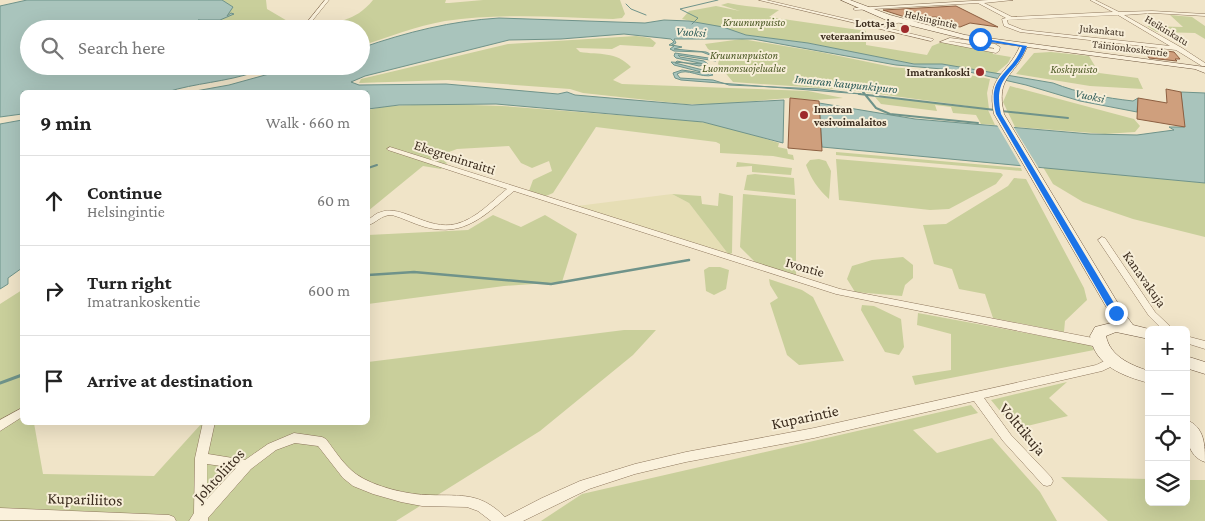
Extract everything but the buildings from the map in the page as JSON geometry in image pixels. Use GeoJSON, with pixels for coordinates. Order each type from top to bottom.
{"type":"FeatureCollection","features":[{"type":"Feature","properties":{"kind":"main road","name":"Helsingintie"},"geometry":{"type":"LineString","coordinates":[[837,0],[898,22],[953,36],[1024,48]]}},
{"type":"Feature","properties":{"kind":"main road","name":"Helsingintie"},"geometry":{"type":"LineString","coordinates":[[844,0],[858,8]]}},
{"type":"Feature","properties":{"kind":"main road","name":"Tainionkoskentie"},"geometry":{"type":"LineString","coordinates":[[1024,48],[1061,51]]}},
{"type":"Feature","properties":{"kind":"main road","name":"Tainionkoskentie"},"geometry":{"type":"LineString","coordinates":[[1024,48],[1203,67]]}},
{"type":"Feature","properties":{"kind":"main road"},"geometry":{"type":"LineString","coordinates":[[1024,48],[1007,70],[996,91],[997,109],[1116,313],[1127,328]]}},
{"type":"Feature","properties":{"kind":"main road"},"geometry":{"type":"LineString","coordinates":[[1145,333],[1116,327],[1101,331],[1098,336],[1098,342],[1113,361],[1126,369],[1145,376]]}},
{"type":"Feature","properties":{"kind":"main road"},"geometry":{"type":"LineString","coordinates":[[1190,363],[1205,368]]}},
{"type":"Feature","properties":{"kind":"main road"},"geometry":{"type":"LineString","coordinates":[[1190,433],[1205,454]]}},
{"type":"Feature","properties":{"kind":"street"},"geometry":{"type":"LineString","coordinates":[[311,20],[326,0]]}},
{"type":"Feature","properties":{"kind":"street"},"geometry":{"type":"LineString","coordinates":[[761,0],[931,40]]}},
{"type":"Feature","properties":{"kind":"street"},"geometry":{"type":"LineString","coordinates":[[902,0],[911,5]]}},
{"type":"Feature","properties":{"kind":"street"},"geometry":{"type":"LineString","coordinates":[[858,8],[1011,0]]}},
{"type":"Feature","properties":{"kind":"street","name":"Heikinkatu"},"geometry":{"type":"LineString","coordinates":[[1092,0],[1180,49],[1203,67]]}},
{"type":"Feature","properties":{"kind":"street"},"geometry":{"type":"LineString","coordinates":[[976,1],[1012,18],[1019,24],[1022,31],[1024,48]]}},
{"type":"Feature","properties":{"kind":"street"},"geometry":{"type":"LineString","coordinates":[[1188,8],[1205,20]]}},
{"type":"Feature","properties":{"kind":"street"},"geometry":{"type":"LineString","coordinates":[[1022,31],[1006,25],[1004,19],[1162,12],[1205,14]]}},
{"type":"Feature","properties":{"kind":"street"},"geometry":{"type":"LineString","coordinates":[[879,28],[898,22],[936,20]]}},
{"type":"Feature","properties":{"kind":"street","name":"Jukankatu"},"geometry":{"type":"LineString","coordinates":[[1022,31],[1180,49]]}},
{"type":"Feature","properties":{"kind":"street"},"geometry":{"type":"LineString","coordinates":[[950,39],[997,47],[996,51],[942,42],[950,39]]}},
{"type":"Feature","properties":{"kind":"street","name":"Ekegreninraitti"},"geometry":{"type":"LineString","coordinates":[[390,149],[512,189]]}},
{"type":"Feature","properties":{"kind":"street"},"geometry":{"type":"LineString","coordinates":[[370,222],[383,214],[391,213],[433,228],[457,226],[469,222],[512,189]]}},
{"type":"Feature","properties":{"kind":"street","name":"Ivontie"},"geometry":{"type":"LineString","coordinates":[[512,189],[839,292],[1098,342]]}},
{"type":"Feature","properties":{"kind":"street","name":"Kanavakuja"},"geometry":{"type":"LineString","coordinates":[[1102,240],[1152,314],[1165,326]]}},
{"type":"Feature","properties":{"kind":"street"},"geometry":{"type":"LineString","coordinates":[[1190,340],[1205,345]]}},
{"type":"Feature","properties":{"kind":"street","name":"Kuparintie"},"geometry":{"type":"LineString","coordinates":[[510,521],[562,494],[609,476],[677,458],[814,432],[1098,368],[1113,361]]}},
{"type":"Feature","properties":{"kind":"street","name":"Volttikuja"},"geometry":{"type":"LineString","coordinates":[[976,395],[1008,438],[1047,482]]}},
{"type":"Feature","properties":{"kind":"street"},"geometry":{"type":"LineString","coordinates":[[0,426],[20,413]]}},
{"type":"Feature","properties":{"kind":"street"},"geometry":{"type":"LineString","coordinates":[[199,520],[201,458],[204,435],[208,425]]}},
{"type":"Feature","properties":{"kind":"street","name":"Johtoliitos"},"geometry":{"type":"LineString","coordinates":[[199,520],[246,465],[272,447],[294,438],[322,442],[352,479],[387,492],[428,501],[464,499],[490,511],[500,521]]}},
{"type":"Feature","properties":{"kind":"street"},"geometry":{"type":"LineString","coordinates":[[201,458],[246,465]]}},
{"type":"Feature","properties":{"kind":"street","name":"Kupariliitos"},"geometry":{"type":"LineString","coordinates":[[0,514],[170,521]]}},
{"type":"Feature","properties":{"kind":"shaded area"},"geometry":{"type":"Polygon","coordinates":[[[672,194],[689,203],[729,255],[577,206],[672,194]]]}},
{"type":"Feature","properties":{"kind":"green space"},"geometry":{"type":"Polygon","coordinates":[[[215,0],[266,0],[267,9],[286,20],[206,20],[215,0]]]}},
{"type":"Feature","properties":{"kind":"green space"},"geometry":{"type":"Polygon","coordinates":[[[373,0],[446,0],[445,3],[449,3],[483,0],[620,0],[625,14],[622,18],[613,19],[508,16],[445,21],[370,43],[370,20],[344,20],[359,13],[373,0]]]}},
{"type":"Feature","properties":{"kind":"green space","name":"Kruununpuisto"},"geometry":{"type":"Polygon","coordinates":[[[728,3],[779,10],[769,17],[866,31],[866,45],[927,55],[932,46],[942,42],[992,50],[993,54],[1011,57],[1008,63],[995,74],[942,64],[914,64],[808,43],[746,35],[682,19],[689,11],[716,6],[740,11],[721,5],[728,3]]]}},
{"type":"Feature","properties":{"kind":"green space"},"geometry":{"type":"Polygon","coordinates":[[[1170,15],[1192,17],[1205,26],[1205,39],[1195,33],[1157,32],[1147,26],[1183,27],[1170,15]]]}},
{"type":"Feature","properties":{"kind":"green space"},"geometry":{"type":"Polygon","coordinates":[[[636,36],[650,38],[656,43],[653,47],[620,45],[612,49],[576,48],[580,52],[613,56],[625,62],[631,67],[613,80],[622,84],[808,91],[843,98],[815,100],[789,98],[720,104],[684,104],[583,93],[570,89],[448,80],[359,83],[361,79],[508,44],[636,36]]]}},
{"type":"Feature","properties":{"kind":"green space","name":"Kruununpuiston Luonnonsuojelualue"},"geometry":{"type":"Polygon","coordinates":[[[742,39],[820,52],[892,67],[964,74],[990,79],[987,93],[988,110],[995,125],[981,124],[976,115],[953,113],[951,107],[935,105],[937,111],[881,104],[875,97],[975,107],[849,90],[733,82],[718,64],[720,56],[708,49],[705,44],[742,39]]]}},
{"type":"Feature","properties":{"kind":"green space","name":"Koskipuisto"},"geometry":{"type":"Polygon","coordinates":[[[1051,52],[1089,56],[1099,73],[1138,78],[1143,89],[1090,86],[1016,74],[1034,53],[1051,52]]]}},
{"type":"Feature","properties":{"kind":"green space"},"geometry":{"type":"Polygon","coordinates":[[[1010,86],[1134,119],[1140,126],[1135,132],[1105,134],[1015,127],[1003,102],[1010,86]]]}},
{"type":"Feature","properties":{"kind":"green space"},"geometry":{"type":"Polygon","coordinates":[[[443,104],[502,106],[695,121],[728,127],[779,143],[778,147],[787,149],[788,154],[793,155],[794,160],[773,156],[720,153],[720,144],[716,142],[596,127],[553,193],[546,196],[529,191],[533,180],[552,171],[549,161],[532,168],[521,163],[509,146],[457,149],[438,156],[447,163],[441,169],[423,166],[370,209],[370,110],[386,106],[443,104]]]}},
{"type":"Feature","properties":{"kind":"green space"},"geometry":{"type":"Polygon","coordinates":[[[836,152],[1021,168],[1022,171],[836,155],[836,152]]]}},
{"type":"Feature","properties":{"kind":"green space"},"geometry":{"type":"Polygon","coordinates":[[[819,159],[826,161],[831,171],[829,199],[815,183],[806,165],[810,160],[819,159]]]}},
{"type":"Feature","properties":{"kind":"green space"},"geometry":{"type":"Polygon","coordinates":[[[836,159],[1001,173],[1003,175],[996,184],[949,209],[930,210],[839,200],[836,159]]]}},
{"type":"Feature","properties":{"kind":"green space"},"geometry":{"type":"Polygon","coordinates":[[[737,162],[792,168],[791,175],[752,172],[752,166],[736,167],[737,162]]]}},
{"type":"Feature","properties":{"kind":"green space"},"geometry":{"type":"Polygon","coordinates":[[[1043,167],[1205,183],[1205,237],[1133,219],[1083,202],[1053,184],[1043,167]]]}},
{"type":"Feature","properties":{"kind":"green space"},"geometry":{"type":"Polygon","coordinates":[[[755,174],[794,178],[795,195],[744,190],[747,175],[755,174]]]}},
{"type":"Feature","properties":{"kind":"green space"},"geometry":{"type":"Polygon","coordinates":[[[1014,178],[1026,179],[1084,288],[1087,300],[1065,321],[1064,332],[993,318],[985,294],[959,289],[952,269],[934,264],[923,225],[946,224],[1008,186],[1014,178]]]}},
{"type":"Feature","properties":{"kind":"green space"},"geometry":{"type":"Polygon","coordinates":[[[719,193],[733,196],[732,253],[729,255],[689,203],[672,194],[701,196],[702,204],[718,206],[719,193]]]}},
{"type":"Feature","properties":{"kind":"green space"},"geometry":{"type":"Polygon","coordinates":[[[743,194],[796,199],[796,276],[755,262],[740,247],[743,194]]]}},
{"type":"Feature","properties":{"kind":"green space"},"geometry":{"type":"Polygon","coordinates":[[[493,215],[521,227],[545,215],[577,234],[562,282],[504,286],[370,304],[370,235],[468,230],[493,215]]]}},
{"type":"Feature","properties":{"kind":"green space"},"geometry":{"type":"Polygon","coordinates":[[[903,257],[913,265],[913,278],[905,285],[902,296],[855,292],[847,279],[852,266],[872,260],[903,257]]]}},
{"type":"Feature","properties":{"kind":"green space"},"geometry":{"type":"Polygon","coordinates":[[[709,267],[720,267],[729,270],[726,289],[714,295],[706,291],[704,270],[709,267]]]}},
{"type":"Feature","properties":{"kind":"green space"},"geometry":{"type":"Polygon","coordinates":[[[769,279],[802,290],[813,297],[844,361],[799,365],[787,355],[770,303],[778,298],[770,285],[769,279]]]}},
{"type":"Feature","properties":{"kind":"green space"},"geometry":{"type":"Polygon","coordinates":[[[20,291],[20,425],[34,425],[43,474],[154,476],[200,425],[370,425],[370,362],[624,330],[656,330],[633,355],[540,431],[396,521],[0,521],[0,304],[20,291]]]}},
{"type":"Feature","properties":{"kind":"green space"},"geometry":{"type":"Polygon","coordinates":[[[862,305],[874,306],[901,319],[904,347],[899,355],[885,352],[861,310],[862,305]]]}},
{"type":"Feature","properties":{"kind":"green space"},"geometry":{"type":"Polygon","coordinates":[[[918,313],[1091,345],[1094,350],[915,385],[912,376],[951,370],[951,334],[917,325],[918,313]]]}},
{"type":"Feature","properties":{"kind":"green space"},"geometry":{"type":"Polygon","coordinates":[[[1067,382],[1049,398],[1068,416],[1015,429],[991,400],[1067,382]]]}},
{"type":"Feature","properties":{"kind":"green space"},"geometry":{"type":"Polygon","coordinates":[[[971,405],[978,413],[913,430],[937,453],[992,438],[1040,492],[1057,521],[541,521],[582,494],[971,405]]]}},
{"type":"Feature","properties":{"kind":"green space"},"geometry":{"type":"Polygon","coordinates":[[[1061,477],[1145,479],[1145,506],[1190,506],[1190,480],[1205,480],[1205,521],[1108,521],[1061,477]]]}},
{"type":"Feature","properties":{"kind":"water"},"geometry":{"type":"Polygon","coordinates":[[[27,0],[222,0],[233,7],[227,16],[231,13],[234,14],[220,20],[20,20],[20,75],[244,75],[174,90],[20,90],[20,114],[0,117],[0,6],[27,0]]]}},
{"type":"Feature","properties":{"kind":"water","name":"Vuoksi"},"geometry":{"type":"Polygon","coordinates":[[[499,18],[645,23],[664,20],[689,21],[723,27],[746,35],[808,43],[914,64],[942,64],[1053,83],[1072,90],[1102,97],[1133,101],[1138,98],[1137,112],[1080,101],[1026,85],[965,71],[896,65],[753,39],[674,39],[676,43],[672,45],[682,47],[674,49],[706,52],[719,58],[716,61],[678,55],[704,61],[708,64],[699,66],[685,63],[704,64],[676,58],[674,56],[675,53],[715,59],[715,57],[702,52],[674,51],[670,49],[674,46],[669,45],[674,42],[671,39],[624,34],[561,39],[509,40],[370,75],[370,45],[429,28],[499,18]]]}},
{"type":"Feature","properties":{"kind":"water"},"geometry":{"type":"Polygon","coordinates":[[[671,62],[707,71],[713,75],[704,76],[681,72],[677,74],[680,78],[713,80],[724,83],[675,78],[673,73],[682,70],[709,74],[674,65],[671,62]]]}},
{"type":"Feature","properties":{"kind":"water"},"geometry":{"type":"Polygon","coordinates":[[[265,75],[369,75],[351,82],[359,85],[446,84],[558,94],[567,92],[575,95],[692,105],[784,100],[783,143],[703,122],[496,104],[399,105],[370,109],[370,90],[201,90],[265,75]]]}},
{"type":"Feature","properties":{"kind":"water"},"geometry":{"type":"Polygon","coordinates":[[[724,83],[766,87],[729,85],[724,83]]]}},
{"type":"Feature","properties":{"kind":"water"},"geometry":{"type":"Polygon","coordinates":[[[766,87],[820,89],[861,94],[766,87]]]}},
{"type":"Feature","properties":{"kind":"water"},"geometry":{"type":"Polygon","coordinates":[[[1181,92],[1205,93],[1205,183],[822,147],[819,103],[915,119],[1090,134],[1137,135],[1174,130],[1169,127],[1184,127],[1181,92]]]}},
{"type":"Feature","properties":{"kind":"water"},"geometry":{"type":"Polygon","coordinates":[[[20,120],[20,269],[8,278],[8,284],[0,289],[0,124],[20,120]]]}},
{"type":"Feature","properties":{"kind":"pier"},"geometry":{"type":"Polygon","coordinates":[[[997,125],[1013,126],[1040,170],[1022,168],[997,125]]]}},
{"type":"Feature","properties":{"kind":"waterway","name":"Vuoksi"},"geometry":{"type":"LineString","coordinates":[[692,24],[698,18],[680,9],[718,0]]}},
{"type":"Feature","properties":{"kind":"waterway"},"geometry":{"type":"LineString","coordinates":[[626,4],[631,9],[646,15]]}},
{"type":"Feature","properties":{"kind":"waterway","name":"Imatran kaupunkipuro"},"geometry":{"type":"LineString","coordinates":[[859,94],[865,95]]}},
{"type":"Feature","properties":{"kind":"waterway","name":"Imatran kaupunkipuro"},"geometry":{"type":"LineString","coordinates":[[865,95],[995,110]]}},
{"type":"Feature","properties":{"kind":"waterway"},"geometry":{"type":"LineString","coordinates":[[865,95],[876,108],[890,114],[978,123]]}},
{"type":"Feature","properties":{"kind":"waterway","name":"Imatran kaupunkipuro"},"geometry":{"type":"LineString","coordinates":[[1001,111],[1068,118]]}},
{"type":"Feature","properties":{"kind":"waterway"},"geometry":{"type":"LineString","coordinates":[[370,167],[377,165]]}},
{"type":"Feature","properties":{"kind":"waterway"},"geometry":{"type":"LineString","coordinates":[[370,275],[414,272],[551,284],[689,260]]}},
{"type":"Feature","properties":{"kind":"waterway"},"geometry":{"type":"LineString","coordinates":[[0,383],[20,376]]}},
{"type":"Feature","properties":{"kind":"place","name":"Lotta- ja veteraanimuseo"},"geometry":{"type":"Point","coordinates":[905,29]}},
{"type":"Feature","properties":{"kind":"place","name":"Imatrankoski"},"geometry":{"type":"Point","coordinates":[980,72]}},
{"type":"Feature","properties":{"kind":"place","name":"Imatran vesivoimalaitos"},"geometry":{"type":"Point","coordinates":[804,115]}},
{"type":"Feature","properties":{"kind":"route"},"geometry":{"type":"LineString","coordinates":[[980,39],[1024,46],[1021,54],[1002,76],[996,91],[995,99],[998,114],[1116,313]]}}]}
